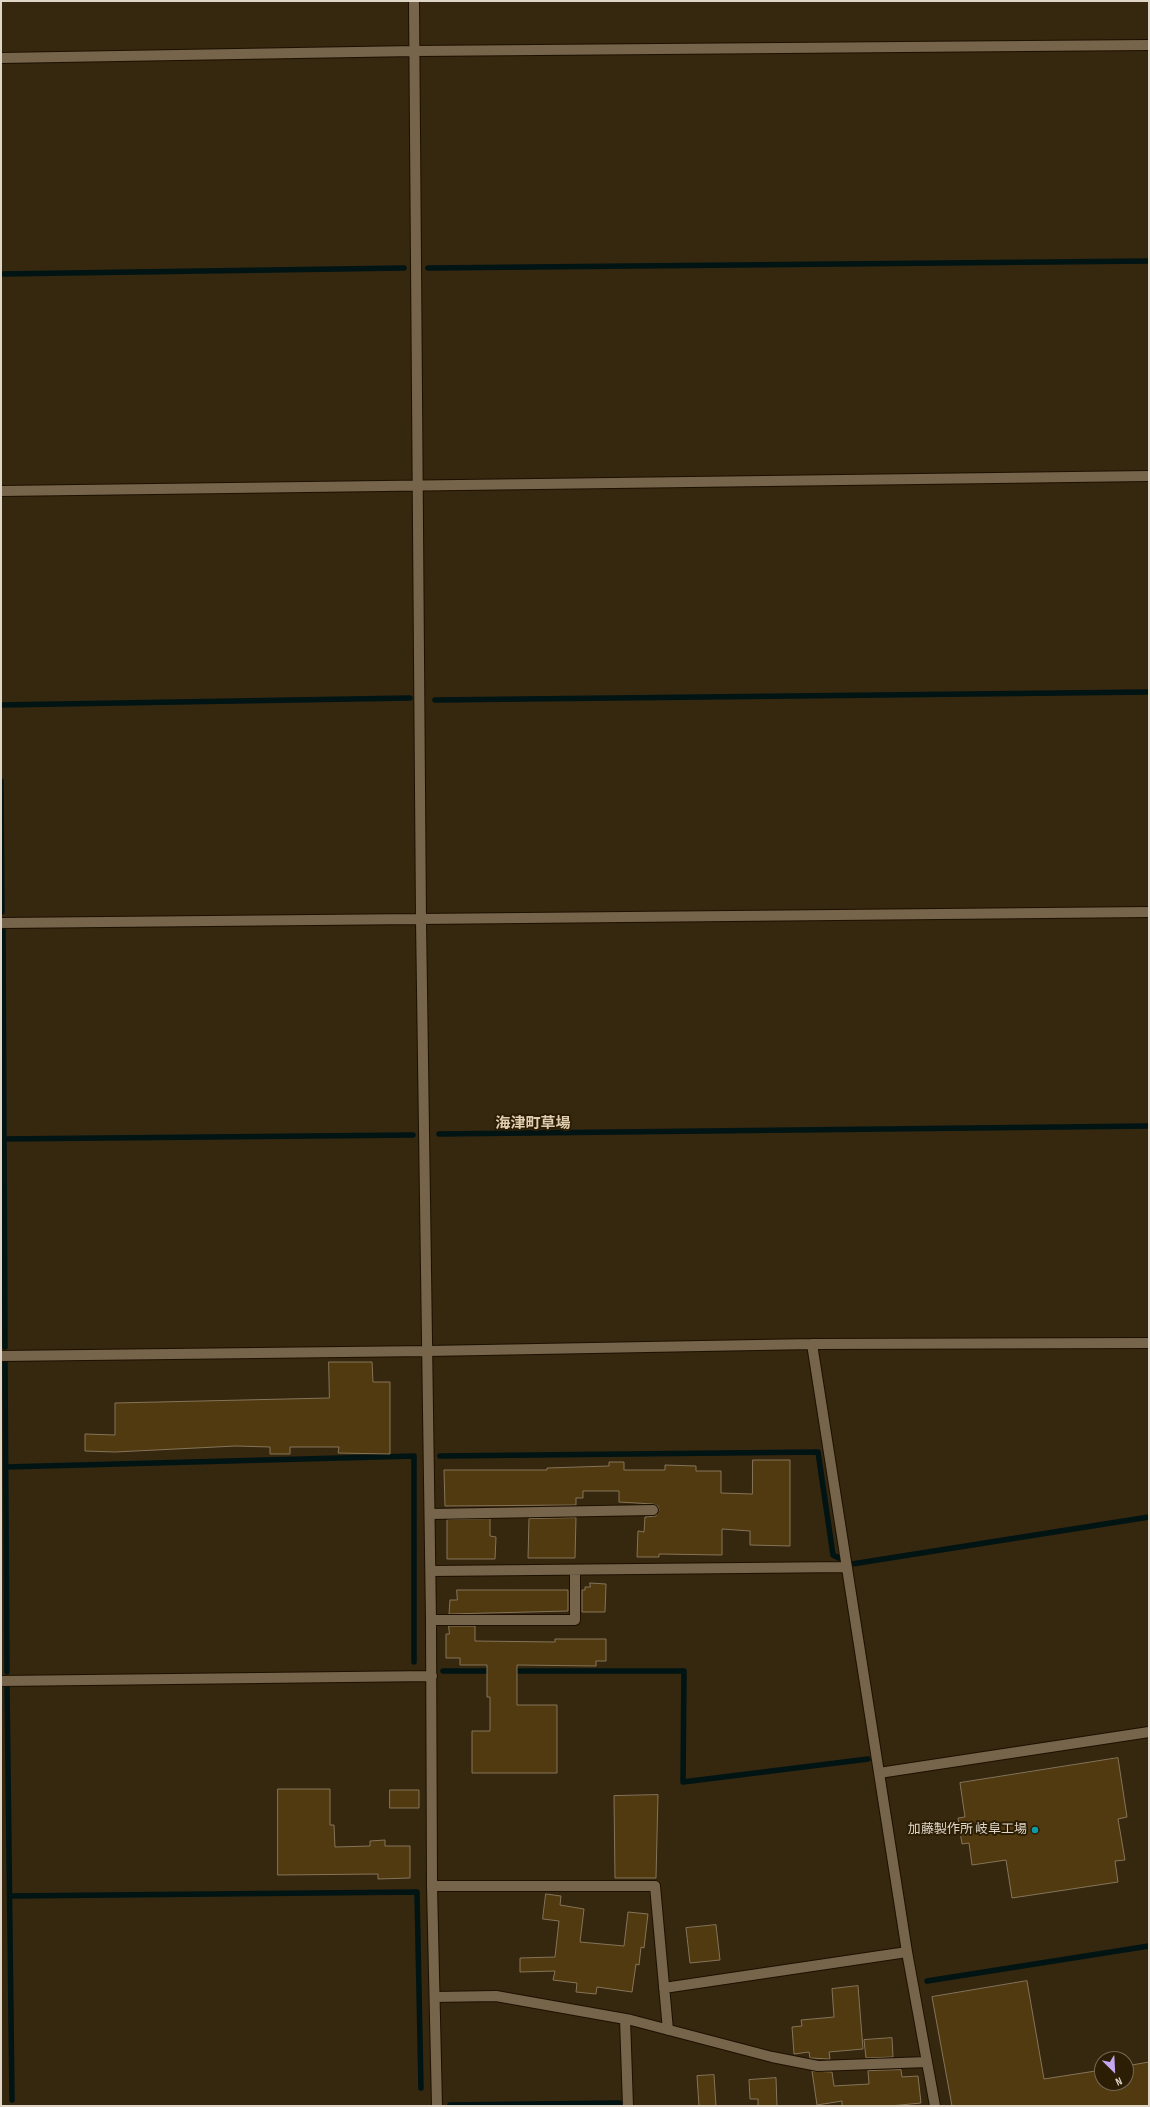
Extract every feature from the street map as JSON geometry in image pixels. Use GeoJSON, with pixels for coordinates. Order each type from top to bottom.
{"type":"FeatureCollection","features":[{"type":"Feature","properties":{"kind":"street"},"geometry":{"type":"LineString","coordinates":[[414,1],[419,485],[421,920],[431,1571],[432,1886],[437,2106]]}},
{"type":"Feature","properties":{"kind":"street"},"geometry":{"type":"LineString","coordinates":[[1,58],[415,51],[1149,45]]}},
{"type":"Feature","properties":{"kind":"street"},"geometry":{"type":"LineString","coordinates":[[1,491],[1149,476]]}},
{"type":"Feature","properties":{"kind":"street"},"geometry":{"type":"LineString","coordinates":[[1,923],[1149,912]]}},
{"type":"Feature","properties":{"kind":"street"},"geometry":{"type":"LineString","coordinates":[[1,1356],[428,1351],[812,1344],[1149,1343]]}},
{"type":"Feature","properties":{"kind":"street"},"geometry":{"type":"LineString","coordinates":[[812,1344],[907,1952],[935,2106]]}},
{"type":"Feature","properties":{"kind":"street"},"geometry":{"type":"LineString","coordinates":[[430,1514],[653,1510]]}},
{"type":"Feature","properties":{"kind":"street"},"geometry":{"type":"LineString","coordinates":[[431,1571],[847,1567]]}},
{"type":"Feature","properties":{"kind":"street"},"geometry":{"type":"LineString","coordinates":[[431,1620],[575,1620],[575,1570]]}},
{"type":"Feature","properties":{"kind":"street"},"geometry":{"type":"LineString","coordinates":[[1,1682],[432,1676]]}},
{"type":"Feature","properties":{"kind":"street"},"geometry":{"type":"LineString","coordinates":[[880,1773],[1149,1732]]}},
{"type":"Feature","properties":{"kind":"street"},"geometry":{"type":"LineString","coordinates":[[432,1886],[655,1886],[668,2030]]}},
{"type":"Feature","properties":{"kind":"street"},"geometry":{"type":"LineString","coordinates":[[664,1988],[907,1952]]}},
{"type":"Feature","properties":{"kind":"street"},"geometry":{"type":"LineString","coordinates":[[434,1998],[496,1996],[625,2019],[772,2057],[818,2066],[927,2062]]}},
{"type":"Feature","properties":{"kind":"street"},"geometry":{"type":"LineString","coordinates":[[625,2019],[628,2106]]}},
{"type":"Feature","properties":{"kind":"building"},"geometry":{"type":"Polygon","coordinates":[[[329,1362],[372,1362],[373,1382],[390,1382],[390,1454],[338,1453],[339,1447],[290,1447],[290,1454],[270,1454],[270,1447],[236,1446],[115,1452],[85,1451],[85,1434],[115,1435],[115,1403],[329,1398],[329,1362]]]}},
{"type":"Feature","properties":{"kind":"building"},"geometry":{"type":"Polygon","coordinates":[[[753,1460],[790,1460],[790,1546],[750,1545],[750,1531],[722,1529],[722,1555],[659,1554],[659,1557],[637,1557],[638,1531],[644,1532],[645,1517],[656,1516],[659,1510],[658,1506],[653,1504],[619,1502],[619,1491],[583,1491],[583,1498],[576,1498],[576,1505],[445,1506],[444,1470],[547,1470],[547,1468],[609,1466],[609,1462],[624,1462],[624,1470],[665,1470],[665,1465],[696,1466],[696,1471],[721,1471],[721,1493],[752,1494],[753,1460]]]}},
{"type":"Feature","properties":{"kind":"building"},"geometry":{"type":"Polygon","coordinates":[[[576,1518],[575,1558],[528,1558],[529,1519],[576,1518]]]}},
{"type":"Feature","properties":{"kind":"building"},"geometry":{"type":"Polygon","coordinates":[[[490,1519],[490,1536],[496,1537],[495,1559],[447,1559],[447,1520],[490,1519]]]}},
{"type":"Feature","properties":{"kind":"building"},"geometry":{"type":"Polygon","coordinates":[[[590,1583],[606,1584],[605,1612],[582,1612],[582,1590],[585,1590],[585,1587],[590,1587],[590,1583]]]}},
{"type":"Feature","properties":{"kind":"building"},"geometry":{"type":"Polygon","coordinates":[[[457,1590],[568,1590],[568,1611],[449,1614],[450,1600],[457,1600],[457,1590]]]}},
{"type":"Feature","properties":{"kind":"building"},"geometry":{"type":"Polygon","coordinates":[[[449,1626],[475,1626],[475,1641],[555,1642],[555,1639],[606,1639],[606,1661],[596,1661],[596,1666],[517,1665],[517,1705],[557,1705],[557,1773],[472,1773],[472,1731],[490,1731],[490,1697],[487,1697],[487,1665],[460,1665],[460,1658],[446,1658],[446,1634],[449,1634],[449,1626]]]}},
{"type":"Feature","properties":{"kind":"building","name":"加藤製作所 岐阜工場"},"geometry":{"type":"Polygon","coordinates":[[[1118,1758],[1127,1817],[1118,1819],[1125,1860],[1115,1861],[1118,1882],[1012,1898],[1006,1860],[972,1865],[969,1843],[962,1844],[958,1818],[965,1817],[960,1783],[1118,1758]]]}},
{"type":"Feature","properties":{"kind":"building"},"geometry":{"type":"Polygon","coordinates":[[[278,1789],[330,1789],[330,1825],[334,1825],[335,1847],[370,1846],[370,1841],[385,1840],[385,1846],[410,1846],[410,1878],[378,1879],[378,1874],[278,1875],[278,1789]]]}},
{"type":"Feature","properties":{"kind":"building"},"geometry":{"type":"Polygon","coordinates":[[[390,1790],[419,1790],[419,1808],[390,1808],[390,1790]]]}},
{"type":"Feature","properties":{"kind":"building"},"geometry":{"type":"Polygon","coordinates":[[[658,1795],[656,1878],[615,1878],[614,1796],[658,1795]]]}},
{"type":"Feature","properties":{"kind":"building"},"geometry":{"type":"Polygon","coordinates":[[[546,1894],[561,1896],[560,1905],[584,1909],[580,1942],[624,1946],[628,1912],[648,1914],[644,1948],[641,1947],[639,1965],[636,1964],[632,1992],[597,1987],[596,1994],[576,1992],[577,1983],[553,1980],[555,1971],[520,1972],[520,1958],[555,1957],[559,1921],[543,1919],[546,1894]]]}},
{"type":"Feature","properties":{"kind":"building"},"geometry":{"type":"Polygon","coordinates":[[[716,1925],[720,1960],[690,1963],[686,1928],[716,1925]]]}},
{"type":"Feature","properties":{"kind":"building"},"geometry":{"type":"Polygon","coordinates":[[[1027,1981],[1044,2079],[1094,2071],[1094,2091],[1134,2091],[1134,2065],[1149,2062],[1149,2106],[952,2106],[932,1997],[1027,1981]]]}},
{"type":"Feature","properties":{"kind":"building"},"geometry":{"type":"Polygon","coordinates":[[[858,1986],[863,2049],[829,2052],[830,2059],[810,2058],[809,2052],[794,2054],[792,2027],[802,2026],[801,2020],[834,2017],[832,1989],[858,1986]]]}},
{"type":"Feature","properties":{"kind":"building"},"geometry":{"type":"Polygon","coordinates":[[[892,2038],[893,2057],[866,2058],[864,2040],[892,2038]]]}},
{"type":"Feature","properties":{"kind":"building"},"geometry":{"type":"Polygon","coordinates":[[[901,2070],[902,2077],[918,2076],[921,2103],[890,2106],[842,2106],[842,2101],[817,2105],[812,2071],[832,2072],[834,2086],[869,2084],[868,2071],[901,2070]]]}},
{"type":"Feature","properties":{"kind":"building"},"geometry":{"type":"Polygon","coordinates":[[[714,2075],[716,2106],[699,2106],[697,2076],[714,2075]]]}},
{"type":"Feature","properties":{"kind":"building"},"geometry":{"type":"Polygon","coordinates":[[[776,2078],[777,2106],[758,2106],[758,2099],[750,2099],[749,2080],[776,2078]]]}},
{"type":"Feature","properties":{"kind":"waterway"},"geometry":{"type":"LineString","coordinates":[[428,268],[1149,261]]}},
{"type":"Feature","properties":{"kind":"waterway"},"geometry":{"type":"LineString","coordinates":[[1,274],[404,268]]}},
{"type":"Feature","properties":{"kind":"waterway"},"geometry":{"type":"LineString","coordinates":[[435,700],[1149,692]]}},
{"type":"Feature","properties":{"kind":"waterway"},"geometry":{"type":"LineString","coordinates":[[1,705],[410,698]]}},
{"type":"Feature","properties":{"kind":"waterway"},"geometry":{"type":"LineString","coordinates":[[1,781],[2,912]]}},
{"type":"Feature","properties":{"kind":"waterway"},"geometry":{"type":"LineString","coordinates":[[3,930],[5,1347]]}},
{"type":"Feature","properties":{"kind":"waterway"},"geometry":{"type":"LineString","coordinates":[[439,1134],[1149,1126]]}},
{"type":"Feature","properties":{"kind":"waterway"},"geometry":{"type":"LineString","coordinates":[[1,1139],[413,1135]]}},
{"type":"Feature","properties":{"kind":"waterway"},"geometry":{"type":"LineString","coordinates":[[5,1362],[7,1672]]}},
{"type":"Feature","properties":{"kind":"waterway"},"geometry":{"type":"LineString","coordinates":[[440,1456],[818,1452],[833,1555],[839,1558]]}},
{"type":"Feature","properties":{"kind":"waterway"},"geometry":{"type":"LineString","coordinates":[[6,1467],[414,1456],[414,1662]]}},
{"type":"Feature","properties":{"kind":"waterway"},"geometry":{"type":"LineString","coordinates":[[852,1564],[1149,1517]]}},
{"type":"Feature","properties":{"kind":"waterway"},"geometry":{"type":"LineString","coordinates":[[443,1671],[494,1671]]}},
{"type":"Feature","properties":{"kind":"waterway"},"geometry":{"type":"LineString","coordinates":[[511,1671],[684,1671],[683,1782],[868,1759]]}},
{"type":"Feature","properties":{"kind":"waterway"},"geometry":{"type":"LineString","coordinates":[[7,1686],[12,2100]]}},
{"type":"Feature","properties":{"kind":"waterway"},"geometry":{"type":"LineString","coordinates":[[10,1896],[417,1892],[421,2088]]}},
{"type":"Feature","properties":{"kind":"waterway"},"geometry":{"type":"LineString","coordinates":[[927,1981],[1149,1946]]}},
{"type":"Feature","properties":{"kind":"waterway"},"geometry":{"type":"LineString","coordinates":[[450,2105],[620,2103]]}},
{"type":"Feature","properties":{"kind":"place","name":"加藤製作所 岐阜工場"},"geometry":{"type":"Point","coordinates":[1035,1830]}},
{"type":"Feature","properties":{"kind":"district","name":"海津町草場"},"geometry":{"type":"Point","coordinates":[533,1124]}}]}
